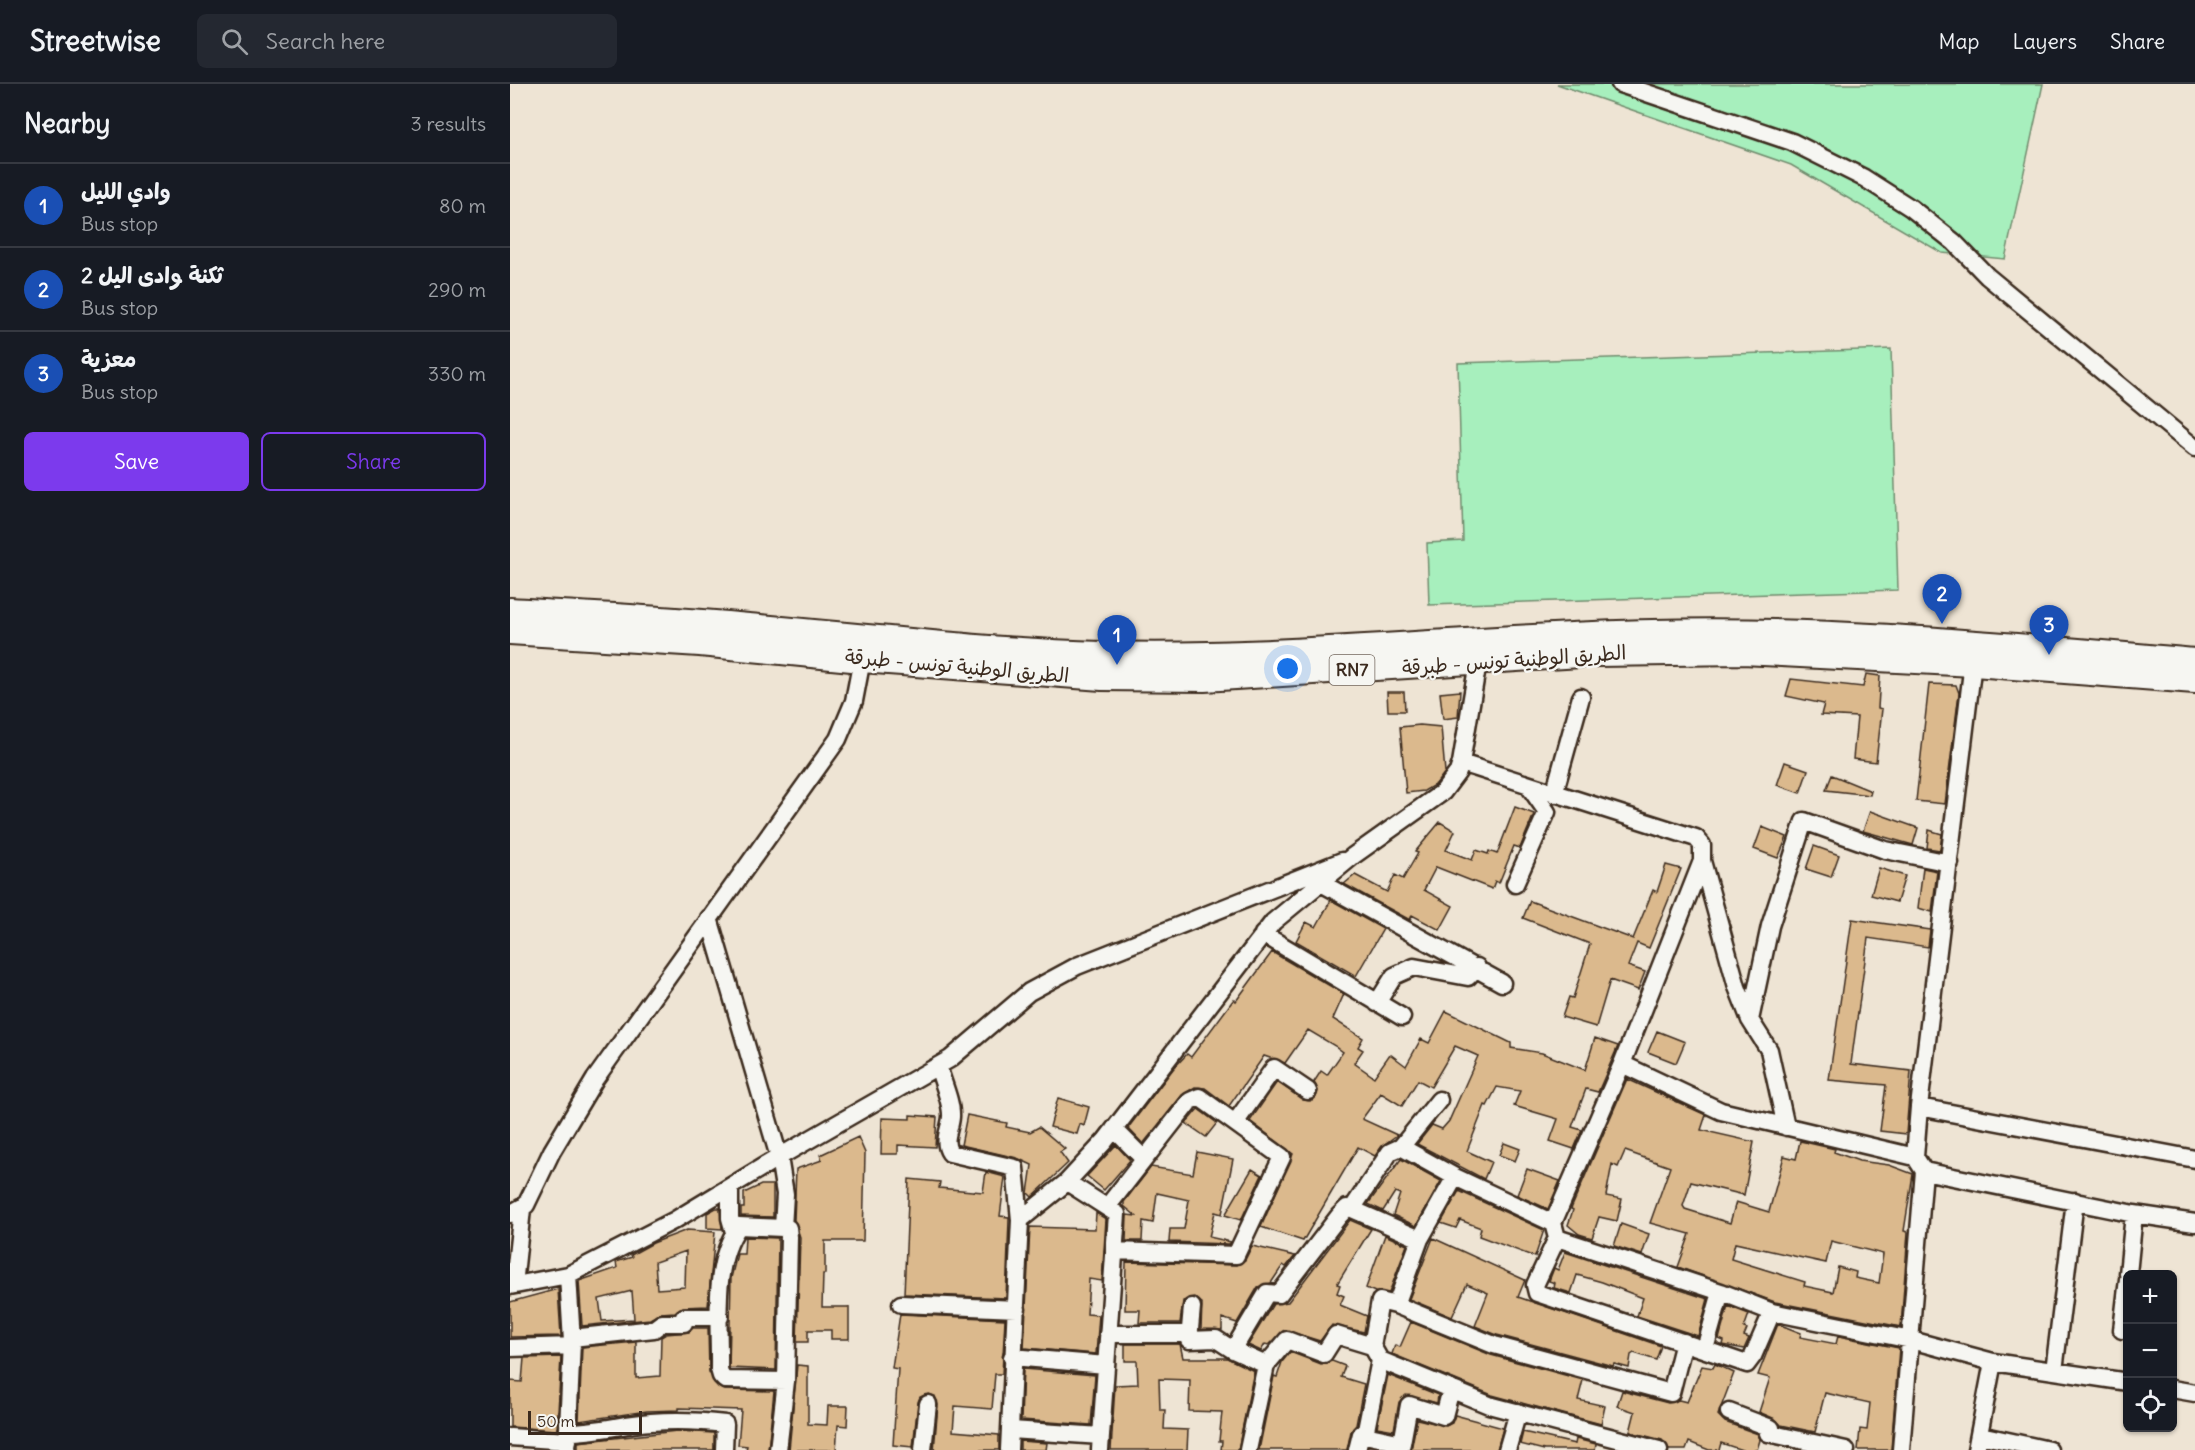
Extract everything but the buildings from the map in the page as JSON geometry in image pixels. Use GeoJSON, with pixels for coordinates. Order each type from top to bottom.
{"type":"FeatureCollection","features":[{"type":"Feature","properties":{"kind":"main road","name":"الطريق الوطنية تونس - طبرقة"},"geometry":{"type":"LineString","coordinates":[[510,611],[688,622],[824,635],[1101,655],[1233,655],[1344,651],[1552,636],[1743,632],[1974,653],[2195,680]]}},
{"type":"Feature","properties":{"kind":"main road","name":"الطريق الوطنية تونس - طبرقة"},"geometry":{"type":"LineString","coordinates":[[510,631],[700,643],[862,659],[1124,677],[1204,678],[1597,653],[1743,651],[1974,653],[2195,662]]}},
{"type":"Feature","properties":{"kind":"street"},"geometry":{"type":"LineString","coordinates":[[1620,84],[1792,141],[1864,178],[1911,208],[1954,242],[1987,276],[2195,448]]}},
{"type":"Feature","properties":{"kind":"street"},"geometry":{"type":"LineString","coordinates":[[1901,1450],[1911,1340],[1920,1164],[1920,1107],[1974,653]]}},
{"type":"Feature","properties":{"kind":"street"},"geometry":{"type":"LineString","coordinates":[[862,659],[854,701],[838,739],[595,1078],[516,1212],[512,1286],[568,1275],[675,1220],[779,1157],[950,1059],[1029,993],[1077,966],[1353,856]]}},
{"type":"Feature","properties":{"kind":"street"},"geometry":{"type":"LineString","coordinates":[[1020,1220],[1067,1182],[1114,1129],[1273,922],[1323,884],[1353,856],[1443,792],[1461,763],[1478,662]]}},
{"type":"Feature","properties":{"kind":"street"},"geometry":{"type":"LineString","coordinates":[[1554,794],[1581,697]]}},
{"type":"Feature","properties":{"kind":"street"},"geometry":{"type":"LineString","coordinates":[[1461,763],[1696,838],[1702,845],[1702,861],[1737,987],[1750,1020],[1769,1050],[1786,1127]]}},
{"type":"Feature","properties":{"kind":"street"},"geometry":{"type":"LineString","coordinates":[[1515,884],[1546,812],[1528,785]]}},
{"type":"Feature","properties":{"kind":"street"},"geometry":{"type":"LineString","coordinates":[[1750,1020],[1770,926],[1804,821],[1885,850],[1950,863]]}},
{"type":"Feature","properties":{"kind":"street"},"geometry":{"type":"LineString","coordinates":[[1702,861],[1535,1285],[1538,1293],[1747,1364],[1754,1356],[1772,1312]]}},
{"type":"Feature","properties":{"kind":"street"},"geometry":{"type":"LineString","coordinates":[[1323,884],[1477,967],[1502,983]]}},
{"type":"Feature","properties":{"kind":"street"},"geometry":{"type":"LineString","coordinates":[[709,918],[779,1157],[785,1194],[783,1228]]}},
{"type":"Feature","properties":{"kind":"street"},"geometry":{"type":"LineString","coordinates":[[1263,934],[1402,1017]]}},
{"type":"Feature","properties":{"kind":"street"},"geometry":{"type":"LineString","coordinates":[[1377,1002],[1394,976],[1414,968],[1468,977],[1477,967]]}},
{"type":"Feature","properties":{"kind":"street"},"geometry":{"type":"LineString","coordinates":[[1622,1065],[1721,1111],[1920,1164],[2075,1201],[2134,1214],[2195,1223]]}},
{"type":"Feature","properties":{"kind":"street"},"geometry":{"type":"LineString","coordinates":[[938,1066],[951,1115],[945,1143],[950,1153],[1015,1168],[1020,1220],[1009,1450]]}},
{"type":"Feature","properties":{"kind":"street"},"geometry":{"type":"LineString","coordinates":[[1235,1123],[1274,1068],[1308,1091]]}},
{"type":"Feature","properties":{"kind":"street"},"geometry":{"type":"LineString","coordinates":[[1107,1208],[1195,1098],[1199,1097],[1282,1157],[1236,1255],[1114,1251]]}},
{"type":"Feature","properties":{"kind":"street"},"geometry":{"type":"LineString","coordinates":[[1352,1209],[1390,1152],[1401,1147],[1439,1100]]}},
{"type":"Feature","properties":{"kind":"street"},"geometry":{"type":"LineString","coordinates":[[1920,1107],[2195,1159]]}},
{"type":"Feature","properties":{"kind":"street"},"geometry":{"type":"LineString","coordinates":[[1114,1129],[1144,1159]]}},
{"type":"Feature","properties":{"kind":"street"},"geometry":{"type":"LineString","coordinates":[[1401,1147],[1555,1230],[1772,1312],[1911,1340],[1993,1362],[2123,1381]]}},
{"type":"Feature","properties":{"kind":"street"},"geometry":{"type":"LineString","coordinates":[[1396,1305],[1420,1239],[1455,1177]]}},
{"type":"Feature","properties":{"kind":"street"},"geometry":{"type":"LineString","coordinates":[[1011,1430],[1100,1443],[1117,1214],[1067,1182]]}},
{"type":"Feature","properties":{"kind":"street"},"geometry":{"type":"LineString","coordinates":[[730,1187],[730,1218],[734,1232]]}},
{"type":"Feature","properties":{"kind":"street"},"geometry":{"type":"LineString","coordinates":[[2054,1371],[2075,1201]]}},
{"type":"Feature","properties":{"kind":"street"},"geometry":{"type":"LineString","coordinates":[[1233,1350],[1267,1293],[1280,1293],[1347,1208],[1420,1239]]}},
{"type":"Feature","properties":{"kind":"street"},"geometry":{"type":"LineString","coordinates":[[2129,1270],[2134,1214]]}},
{"type":"Feature","properties":{"kind":"street"},"geometry":{"type":"LineString","coordinates":[[778,1450],[786,1381],[788,1228],[739,1226],[728,1242],[721,1278],[721,1376],[725,1380],[786,1381]]}},
{"type":"Feature","properties":{"kind":"street"},"geometry":{"type":"LineString","coordinates":[[568,1275],[572,1342],[568,1441]]}},
{"type":"Feature","properties":{"kind":"street"},"geometry":{"type":"LineString","coordinates":[[1705,1349],[1721,1292]]}},
{"type":"Feature","properties":{"kind":"street"},"geometry":{"type":"LineString","coordinates":[[1451,1389],[1444,1416],[1409,1405],[1401,1446],[1361,1443],[1376,1353],[1380,1301],[1396,1305],[1494,1345],[1671,1393],[1684,1342]]}},
{"type":"Feature","properties":{"kind":"street"},"geometry":{"type":"LineString","coordinates":[[901,1304],[1017,1310]]}},
{"type":"Feature","properties":{"kind":"street"},"geometry":{"type":"LineString","coordinates":[[1192,1307],[1190,1340],[1216,1339],[1233,1350],[1266,1365]]}},
{"type":"Feature","properties":{"kind":"street"},"geometry":{"type":"LineString","coordinates":[[510,1348],[572,1342],[654,1329],[662,1323],[684,1323],[684,1317],[720,1317]]}},
{"type":"Feature","properties":{"kind":"street"},"geometry":{"type":"LineString","coordinates":[[2122,1330],[2123,1321]]}},
{"type":"Feature","properties":{"kind":"street"},"geometry":{"type":"LineString","coordinates":[[1108,1334],[1189,1335]]}},
{"type":"Feature","properties":{"kind":"street"},"geometry":{"type":"LineString","coordinates":[[1248,1450],[1266,1365],[1287,1340],[1324,1354],[1336,1335],[1451,1389],[1489,1404],[1659,1450]]}},
{"type":"Feature","properties":{"kind":"street"},"geometry":{"type":"LineString","coordinates":[[1012,1357],[1106,1365]]}},
{"type":"Feature","properties":{"kind":"street"},"geometry":{"type":"LineString","coordinates":[[1993,1362],[1978,1442],[2049,1450]]}},
{"type":"Feature","properties":{"kind":"street"},"geometry":{"type":"LineString","coordinates":[[2177,1390],[2195,1393]]}},
{"type":"Feature","properties":{"kind":"street"},"geometry":{"type":"LineString","coordinates":[[923,1450],[928,1404]]}},
{"type":"Feature","properties":{"kind":"street"},"geometry":{"type":"LineString","coordinates":[[1507,1450],[1518,1412]]}},
{"type":"Feature","properties":{"kind":"street"},"geometry":{"type":"LineString","coordinates":[[1729,1412],[1771,1428],[1768,1433],[1798,1445],[1846,1450]]}},
{"type":"Feature","properties":{"kind":"street"},"geometry":{"type":"LineString","coordinates":[[510,1437],[568,1441],[594,1432],[658,1421],[686,1420],[725,1424],[724,1450]]}},
{"type":"Feature","properties":{"kind":"green space"},"geometry":{"type":"Polygon","coordinates":[[[1557,84],[2043,84],[2005,259],[1942,253],[1791,165],[1557,84]]]}},
{"type":"Feature","properties":{"kind":"green space"},"geometry":{"type":"Polygon","coordinates":[[[1891,349],[1898,590],[1429,605],[1427,543],[1463,541],[1458,363],[1891,349]]]}},
{"type":"Feature","properties":{"kind":"place","name":"ثكنة وادى اليل 2"},"geometry":{"type":"Point","coordinates":[1942,624]}},
{"type":"Feature","properties":{"kind":"place","name":"معزية"},"geometry":{"type":"Point","coordinates":[2049,655]}},
{"type":"Feature","properties":{"kind":"place","name":"وادي الليل"},"geometry":{"type":"Point","coordinates":[1117,665]}}]}
